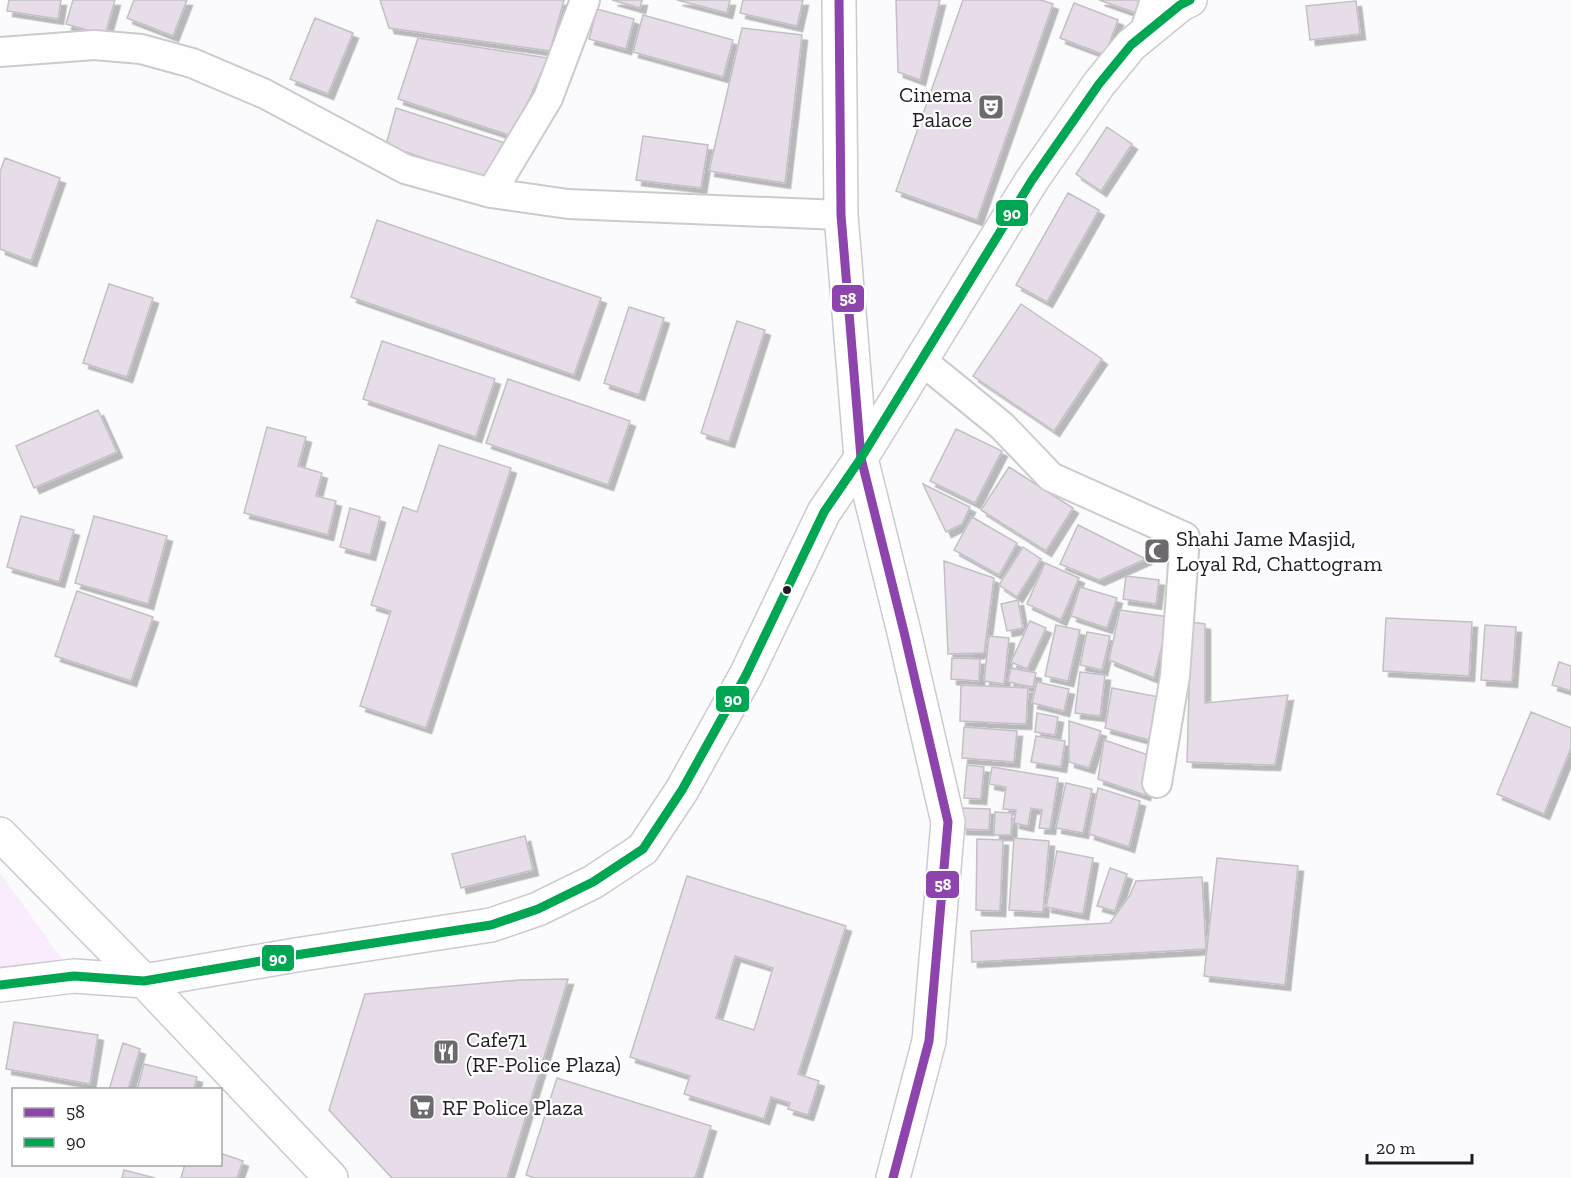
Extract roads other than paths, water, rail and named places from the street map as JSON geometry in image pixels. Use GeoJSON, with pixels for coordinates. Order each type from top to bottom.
{"type":"FeatureCollection","features":[{"type":"Feature","properties":{"kind":"main road"},"geometry":{"type":"LineString","coordinates":[[839,0],[841,215],[861,458],[948,822],[929,1041],[893,1178]]}},
{"type":"Feature","properties":{"kind":"main road"},"geometry":{"type":"LineString","coordinates":[[0,985],[74,976],[144,981],[491,925],[538,909],[593,882],[643,849],[682,790],[746,675],[825,512],[861,458],[1032,180],[1099,84],[1131,45],[1180,5],[1190,0]]}},
{"type":"Feature","properties":{"kind":"main road"},"geometry":{"type":"LineString","coordinates":[[0,834],[144,981],[331,1178]]}},
{"type":"Feature","properties":{"kind":"street"},"geometry":{"type":"LineString","coordinates":[[491,193],[548,98],[585,0]]}},
{"type":"Feature","properties":{"kind":"street"},"geometry":{"type":"LineString","coordinates":[[1143,36],[1155,0]]}},
{"type":"Feature","properties":{"kind":"street"},"geometry":{"type":"LineString","coordinates":[[0,52],[94,45],[141,49],[192,63],[265,94],[405,170],[491,193],[568,204],[841,215]]}},
{"type":"Feature","properties":{"kind":"street"},"geometry":{"type":"LineString","coordinates":[[921,360],[1002,426],[1051,477],[1185,537],[1175,676],[1157,783]]}},
{"type":"Feature","properties":{"kind":"place","name":"Cinema Palace"},"geometry":{"type":"Point","coordinates":[991,107]}},
{"type":"Feature","properties":{"kind":"place","name":"Shahi Jame Masjid, Loyal Rd, Chattogram"},"geometry":{"type":"Point","coordinates":[1157,551]}},
{"type":"Feature","properties":{"kind":"place","name":"Cafe71 (RF-Police Plaza)"},"geometry":{"type":"Point","coordinates":[446,1052]}},
{"type":"Feature","properties":{"kind":"place","name":"RF Police Plaza"},"geometry":{"type":"Point","coordinates":[422,1107]}}]}
